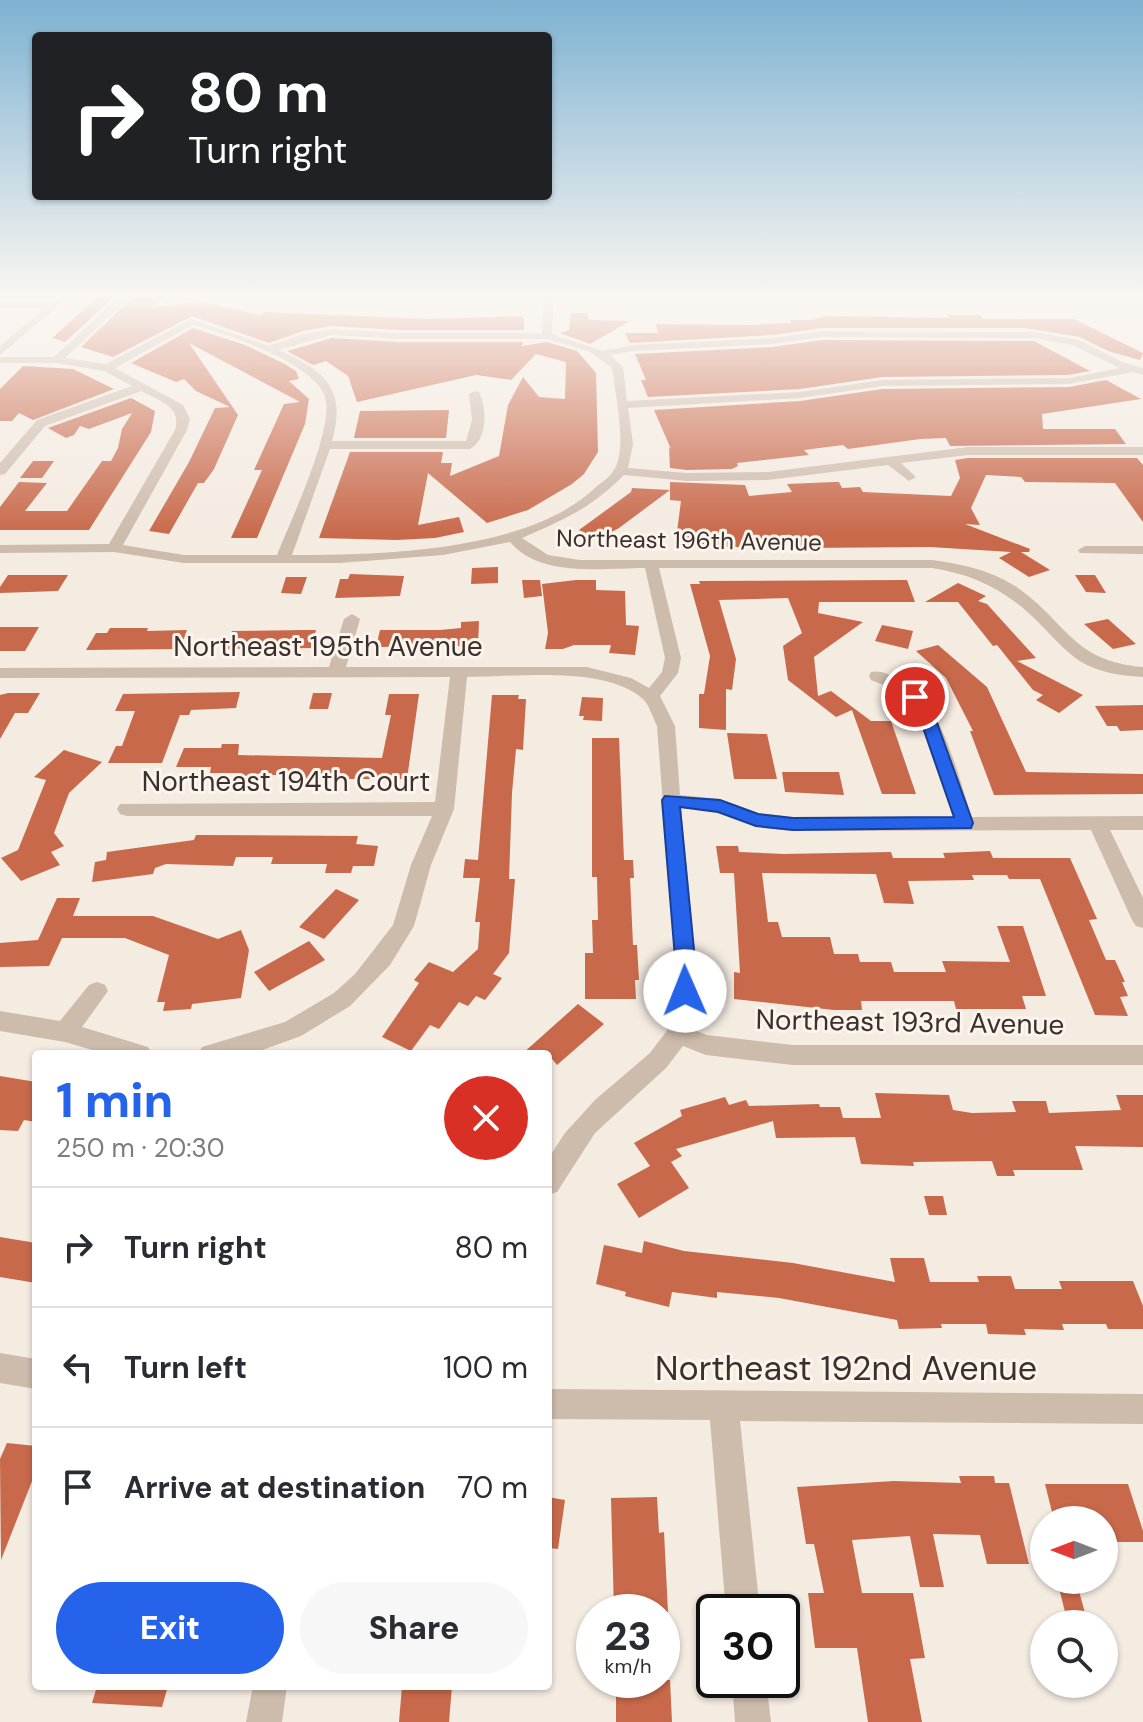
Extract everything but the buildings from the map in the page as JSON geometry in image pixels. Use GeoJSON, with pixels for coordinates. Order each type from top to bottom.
{"type":"FeatureCollection","features":[{"type":"Feature","properties":{"kind":"street"},"geometry":{"type":"LineString","coordinates":[[114,548],[184,424],[179,407],[120,374]]}},
{"type":"Feature","properties":{"kind":"street"},"geometry":{"type":"LineString","coordinates":[[283,559],[324,445],[333,408],[326,389],[311,374]]}},
{"type":"Feature","properties":{"kind":"street"},"geometry":{"type":"LineString","coordinates":[[0,549],[114,548],[164,558],[375,557],[443,551],[513,537],[570,512],[593,498],[621,471],[627,444],[618,374]]}},
{"type":"Feature","properties":{"kind":"street"},"geometry":{"type":"LineString","coordinates":[[623,405],[800,395],[866,383],[1069,381],[1111,374]]}},
{"type":"Feature","properties":{"kind":"street"},"geometry":{"type":"LineString","coordinates":[[0,471],[41,423],[143,386]]}},
{"type":"Feature","properties":{"kind":"street"},"geometry":{"type":"LineString","coordinates":[[324,445],[470,445],[475,435],[479,405],[475,394]]}},
{"type":"Feature","properties":{"kind":"street"},"geometry":{"type":"LineString","coordinates":[[621,471],[687,477],[756,476],[968,451],[1143,451]]}},
{"type":"Feature","properties":{"kind":"street"},"geometry":{"type":"LineString","coordinates":[[891,461],[909,477]]}},
{"type":"Feature","properties":{"kind":"street","name":"Northeast 196th Avenue"},"geometry":{"type":"LineString","coordinates":[[513,537],[528,552],[561,563],[945,566],[980,573],[1003,585],[1083,659],[1103,667],[1143,672]]}},
{"type":"Feature","properties":{"kind":"street"},"geometry":{"type":"LineString","coordinates":[[1085,550],[1143,550]]}},
{"type":"Feature","properties":{"kind":"street"},"geometry":{"type":"LineString","coordinates":[[552,1176],[570,1146],[593,1117],[639,1080],[678,1034],[684,1013],[686,970],[666,726],[651,696],[670,673],[673,658],[651,564]]}},
{"type":"Feature","properties":{"kind":"street"},"geometry":{"type":"LineString","coordinates":[[336,672],[352,619]]}},
{"type":"Feature","properties":{"kind":"street"},"geometry":{"type":"LineString","coordinates":[[229,1050],[295,1029],[331,1008],[355,989],[400,934],[411,906],[415,883],[444,809],[459,671]]}},
{"type":"Feature","properties":{"kind":"street","name":"Northeast 195th Avenue"},"geometry":{"type":"LineString","coordinates":[[0,673],[587,672],[607,675],[651,696]]}},
{"type":"Feature","properties":{"kind":"street"},"geometry":{"type":"LineString","coordinates":[[877,676],[904,687],[924,709],[965,823]]}},
{"type":"Feature","properties":{"kind":"street"},"geometry":{"type":"LineString","coordinates":[[671,800],[720,806],[756,820],[793,824],[1143,823]]}},
{"type":"Feature","properties":{"kind":"street","name":"Northeast 194th Court"},"geometry":{"type":"LineString","coordinates":[[127,809],[444,809]]}},
{"type":"Feature","properties":{"kind":"street"},"geometry":{"type":"LineString","coordinates":[[1097,823],[1143,920]]}},
{"type":"Feature","properties":{"kind":"street"},"geometry":{"type":"LineString","coordinates":[[65,1032],[97,991]]}},
{"type":"Feature","properties":{"kind":"street"},"geometry":{"type":"LineString","coordinates":[[0,1021],[65,1032],[126,1050]]}},
{"type":"Feature","properties":{"kind":"street","name":"Northeast 193rd Avenue"},"geometry":{"type":"LineString","coordinates":[[678,1034],[706,1045],[793,1055],[1143,1055]]}},
{"type":"Feature","properties":{"kind":"street"},"geometry":{"type":"LineString","coordinates":[[0,1368],[32,1373]]}},
{"type":"Feature","properties":{"kind":"street","name":"Northeast 192nd Avenue"},"geometry":{"type":"LineString","coordinates":[[552,1404],[1143,1409]]}},
{"type":"Feature","properties":{"kind":"street"},"geometry":{"type":"LineString","coordinates":[[724,1405],[741,1594]]}},
{"type":"Feature","properties":{"kind":"street"},"geometry":{"type":"LineString","coordinates":[[264,1722],[269,1690]]}},
{"type":"Feature","properties":{"kind":"street"},"geometry":{"type":"LineString","coordinates":[[751,1698],[753,1722]]}},
{"type":"Feature","properties":{"kind":"route"},"geometry":{"type":"LineString","coordinates":[[685,991],[686,970],[671,800],[720,806],[756,820],[793,824],[965,823],[924,709],[915,697]]}}]}
